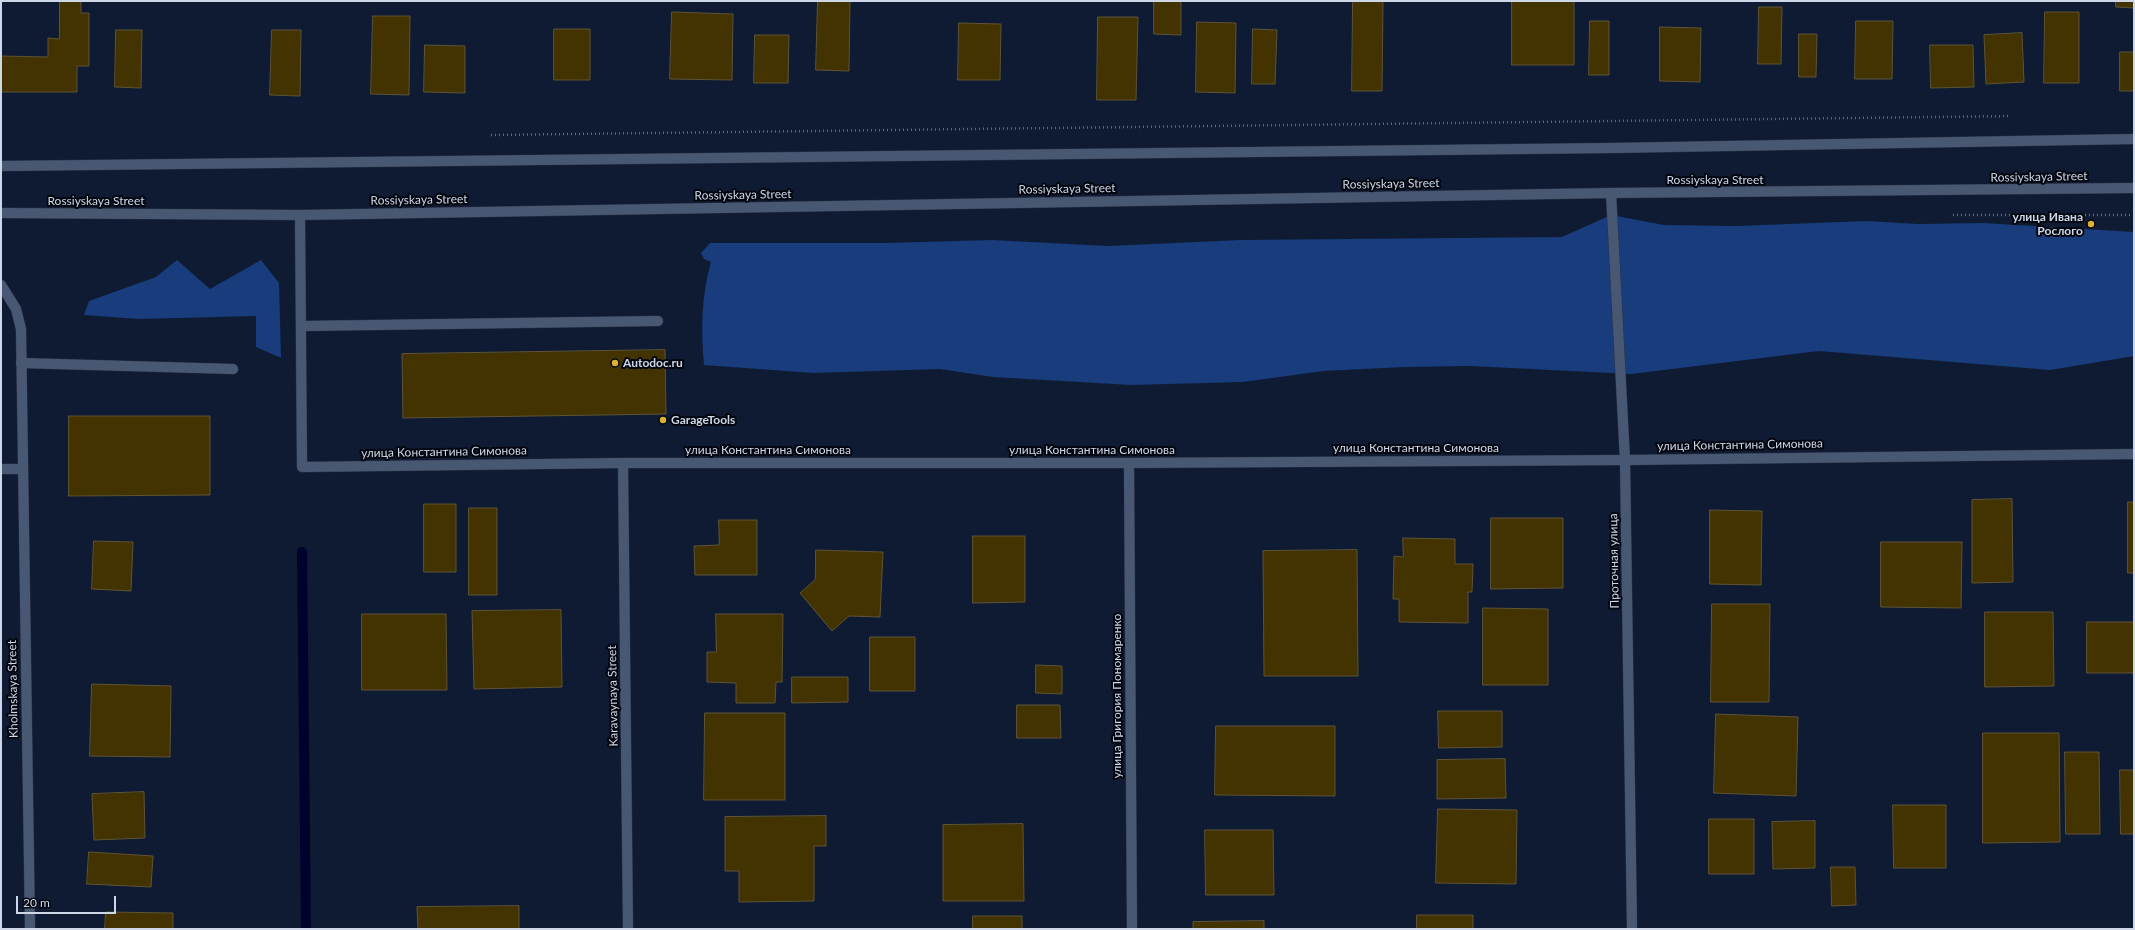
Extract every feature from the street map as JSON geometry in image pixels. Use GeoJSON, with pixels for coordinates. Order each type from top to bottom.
{"type":"FeatureCollection","features":[{"type":"Feature","properties":{"kind":"main road"},"geometry":{"type":"LineString","coordinates":[[1,166],[1611,148],[2134,139]]}},
{"type":"Feature","properties":{"kind":"main road","name":"Rossiyskaya Street"},"geometry":{"type":"LineString","coordinates":[[1,213],[300,215],[1611,193],[2134,188]]}},
{"type":"Feature","properties":{"kind":"main road","name":"Проточная улица"},"geometry":{"type":"LineString","coordinates":[[1611,193],[1625,460],[1632,929]]}},
{"type":"Feature","properties":{"kind":"main road","name":"улица Константина Симонова"},"geometry":{"type":"LineString","coordinates":[[300,215],[302,468],[624,463],[1129,463],[1625,460],[2134,454]]}},
{"type":"Feature","properties":{"kind":"main road","name":"Kholmskaya Street"},"geometry":{"type":"LineString","coordinates":[[1,285],[16,309],[21,329],[30,929]]}},
{"type":"Feature","properties":{"kind":"main road"},"geometry":{"type":"LineString","coordinates":[[302,326],[658,321]]}},
{"type":"Feature","properties":{"kind":"main road"},"geometry":{"type":"LineString","coordinates":[[21,363],[233,369]]}},
{"type":"Feature","properties":{"kind":"main road","name":"Karavaynaya Street"},"geometry":{"type":"LineString","coordinates":[[624,463],[628,929]]}},
{"type":"Feature","properties":{"kind":"main road","name":"улица Григория Пономаренко"},"geometry":{"type":"LineString","coordinates":[[1129,463],[1132,929]]}},
{"type":"Feature","properties":{"kind":"main road"},"geometry":{"type":"LineString","coordinates":[[1,469],[22,469]]}},
{"type":"Feature","properties":{"kind":"path"},"geometry":{"type":"LineString","coordinates":[[488,136],[2014,116]]}},
{"type":"Feature","properties":{"kind":"shaded area"},"geometry":{"type":"Polygon","coordinates":[[[1611,215],[1664,225],[1737,226],[1866,221],[1918,224],[1983,223],[2134,232],[2134,356],[2050,370],[1819,351],[1631,374],[1471,366],[1405,367],[1323,371],[1243,382],[1131,385],[993,377],[940,369],[813,373],[704,365],[702,339],[703,314],[705,288],[711,262],[704,259],[701,253],[710,243],[886,243],[992,240],[1108,246],[1241,240],[1562,237],[1611,215]]]}},
{"type":"Feature","properties":{"kind":"shaded area"},"geometry":{"type":"Polygon","coordinates":[[[177,260],[210,289],[261,260],[279,283],[281,358],[256,347],[256,316],[139,319],[84,315],[89,301],[156,277],[177,260]]]}},
{"type":"Feature","properties":{"kind":"building"},"geometry":{"type":"Polygon","coordinates":[[[60,1],[81,1],[81,13],[89,13],[89,66],[77,66],[77,92],[1,92],[1,56],[48,57],[48,38],[59,39],[60,1]]]}},
{"type":"Feature","properties":{"kind":"building"},"geometry":{"type":"Polygon","coordinates":[[[818,1],[850,1],[849,71],[816,70],[818,1]]]}},
{"type":"Feature","properties":{"kind":"building"},"geometry":{"type":"Polygon","coordinates":[[[1154,1],[1181,1],[1181,35],[1154,34],[1154,1]]]}},
{"type":"Feature","properties":{"kind":"building"},"geometry":{"type":"Polygon","coordinates":[[[1353,1],[1383,1],[1382,91],[1352,91],[1353,1]]]}},
{"type":"Feature","properties":{"kind":"building"},"geometry":{"type":"Polygon","coordinates":[[[1512,1],[1574,1],[1574,65],[1512,65],[1512,1]]]}},
{"type":"Feature","properties":{"kind":"building"},"geometry":{"type":"Polygon","coordinates":[[[2116,1],[2134,1],[2134,8],[2116,7],[2116,1]]]}},
{"type":"Feature","properties":{"kind":"building"},"geometry":{"type":"Polygon","coordinates":[[[1759,7],[1782,7],[1781,64],[1758,64],[1759,7]]]}},
{"type":"Feature","properties":{"kind":"building"},"geometry":{"type":"Polygon","coordinates":[[[672,12],[733,14],[732,80],[670,79],[672,12]]]}},
{"type":"Feature","properties":{"kind":"building"},"geometry":{"type":"Polygon","coordinates":[[[2045,12],[2079,12],[2079,83],[2044,83],[2045,12]]]}},
{"type":"Feature","properties":{"kind":"building"},"geometry":{"type":"Polygon","coordinates":[[[373,16],[410,16],[409,95],[371,94],[373,16]]]}},
{"type":"Feature","properties":{"kind":"building"},"geometry":{"type":"Polygon","coordinates":[[[1098,17],[1138,17],[1136,100],[1097,100],[1098,17]]]}},
{"type":"Feature","properties":{"kind":"building"},"geometry":{"type":"Polygon","coordinates":[[[1590,21],[1609,21],[1609,75],[1589,75],[1590,21]]]}},
{"type":"Feature","properties":{"kind":"building"},"geometry":{"type":"Polygon","coordinates":[[[1856,21],[1893,21],[1892,79],[1855,79],[1856,21]]]}},
{"type":"Feature","properties":{"kind":"building"},"geometry":{"type":"Polygon","coordinates":[[[1197,22],[1236,23],[1235,93],[1196,92],[1197,22]]]}},
{"type":"Feature","properties":{"kind":"building"},"geometry":{"type":"Polygon","coordinates":[[[959,23],[1001,24],[1000,80],[958,80],[959,23]]]}},
{"type":"Feature","properties":{"kind":"building"},"geometry":{"type":"Polygon","coordinates":[[[1660,27],[1701,28],[1700,82],[1660,81],[1660,27]]]}},
{"type":"Feature","properties":{"kind":"building"},"geometry":{"type":"Polygon","coordinates":[[[554,29],[590,29],[590,80],[554,80],[554,29]]]}},
{"type":"Feature","properties":{"kind":"building"},"geometry":{"type":"Polygon","coordinates":[[[1253,29],[1277,30],[1275,84],[1252,84],[1253,29]]]}},
{"type":"Feature","properties":{"kind":"building"},"geometry":{"type":"Polygon","coordinates":[[[116,30],[142,30],[141,88],[115,87],[116,30]]]}},
{"type":"Feature","properties":{"kind":"building"},"geometry":{"type":"Polygon","coordinates":[[[272,30],[301,30],[300,96],[270,95],[272,30]]]}},
{"type":"Feature","properties":{"kind":"building"},"geometry":{"type":"Polygon","coordinates":[[[2022,33],[2024,82],[1986,84],[1984,35],[2022,33]]]}},
{"type":"Feature","properties":{"kind":"building"},"geometry":{"type":"Polygon","coordinates":[[[1799,34],[1817,34],[1816,77],[1799,77],[1799,34]]]}},
{"type":"Feature","properties":{"kind":"building"},"geometry":{"type":"Polygon","coordinates":[[[755,35],[789,35],[788,83],[754,83],[755,35]]]}},
{"type":"Feature","properties":{"kind":"building"},"geometry":{"type":"Polygon","coordinates":[[[425,45],[465,46],[465,93],[424,92],[425,45]]]}},
{"type":"Feature","properties":{"kind":"building"},"geometry":{"type":"Polygon","coordinates":[[[1930,45],[1973,45],[1974,87],[1931,88],[1930,45]]]}},
{"type":"Feature","properties":{"kind":"building"},"geometry":{"type":"Polygon","coordinates":[[[2120,52],[2134,52],[2134,91],[2120,91],[2120,52]]]}},
{"type":"Feature","properties":{"kind":"building"},"geometry":{"type":"Polygon","coordinates":[[[665,350],[666,414],[403,418],[402,354],[665,350]]]}},
{"type":"Feature","properties":{"kind":"building"},"geometry":{"type":"Polygon","coordinates":[[[69,416],[210,416],[210,495],[69,496],[69,416]]]}},
{"type":"Feature","properties":{"kind":"building"},"geometry":{"type":"Polygon","coordinates":[[[2012,499],[2013,582],[1972,583],[1972,500],[2012,499]]]}},
{"type":"Feature","properties":{"kind":"building"},"geometry":{"type":"Polygon","coordinates":[[[2128,502],[2134,502],[2134,573],[2128,573],[2128,502]]]}},
{"type":"Feature","properties":{"kind":"building"},"geometry":{"type":"Polygon","coordinates":[[[424,504],[456,504],[456,572],[424,572],[424,504]]]}},
{"type":"Feature","properties":{"kind":"building"},"geometry":{"type":"Polygon","coordinates":[[[469,508],[497,508],[497,595],[469,595],[469,508]]]}},
{"type":"Feature","properties":{"kind":"building"},"geometry":{"type":"Polygon","coordinates":[[[1710,510],[1762,511],[1761,585],[1710,584],[1710,510]]]}},
{"type":"Feature","properties":{"kind":"building"},"geometry":{"type":"Polygon","coordinates":[[[1491,518],[1563,518],[1563,588],[1491,589],[1491,518]]]}},
{"type":"Feature","properties":{"kind":"building"},"geometry":{"type":"Polygon","coordinates":[[[719,520],[757,520],[757,575],[695,575],[694,546],[719,545],[719,520]]]}},
{"type":"Feature","properties":{"kind":"building"},"geometry":{"type":"Polygon","coordinates":[[[973,536],[1025,536],[1025,602],[973,603],[973,536]]]}},
{"type":"Feature","properties":{"kind":"building"},"geometry":{"type":"Polygon","coordinates":[[[1403,538],[1455,539],[1455,564],[1473,564],[1472,592],[1468,592],[1468,623],[1399,622],[1399,599],[1393,599],[1394,556],[1403,557],[1403,538]]]}},
{"type":"Feature","properties":{"kind":"building"},"geometry":{"type":"Polygon","coordinates":[[[94,541],[133,542],[131,591],[92,589],[94,541]]]}},
{"type":"Feature","properties":{"kind":"building"},"geometry":{"type":"Polygon","coordinates":[[[1881,542],[1962,542],[1961,608],[1881,607],[1881,542]]]}},
{"type":"Feature","properties":{"kind":"building"},"geometry":{"type":"Polygon","coordinates":[[[816,550],[883,552],[880,617],[849,616],[832,631],[800,593],[815,580],[816,550]]]}},
{"type":"Feature","properties":{"kind":"building"},"geometry":{"type":"Polygon","coordinates":[[[1357,550],[1358,676],[1264,676],[1263,551],[1357,550]]]}},
{"type":"Feature","properties":{"kind":"building"},"geometry":{"type":"Polygon","coordinates":[[[1712,604],[1770,604],[1769,702],[1711,702],[1712,604]]]}},
{"type":"Feature","properties":{"kind":"building"},"geometry":{"type":"Polygon","coordinates":[[[1483,608],[1548,609],[1548,685],[1483,685],[1483,608]]]}},
{"type":"Feature","properties":{"kind":"building"},"geometry":{"type":"Polygon","coordinates":[[[561,610],[562,687],[474,689],[472,611],[561,610]]]}},
{"type":"Feature","properties":{"kind":"building"},"geometry":{"type":"Polygon","coordinates":[[[1985,612],[2053,612],[2054,686],[1985,687],[1985,612]]]}},
{"type":"Feature","properties":{"kind":"building"},"geometry":{"type":"Polygon","coordinates":[[[362,614],[446,614],[447,690],[362,690],[362,614]]]}},
{"type":"Feature","properties":{"kind":"building"},"geometry":{"type":"Polygon","coordinates":[[[716,614],[783,614],[782,682],[776,682],[775,703],[736,703],[736,683],[707,682],[707,652],[716,652],[716,614]]]}},
{"type":"Feature","properties":{"kind":"building"},"geometry":{"type":"Polygon","coordinates":[[[2087,622],[2134,622],[2134,673],[2087,673],[2087,622]]]}},
{"type":"Feature","properties":{"kind":"building"},"geometry":{"type":"Polygon","coordinates":[[[870,637],[915,637],[915,691],[870,691],[870,637]]]}},
{"type":"Feature","properties":{"kind":"building"},"geometry":{"type":"Polygon","coordinates":[[[1036,665],[1062,666],[1062,694],[1036,693],[1036,665]]]}},
{"type":"Feature","properties":{"kind":"building"},"geometry":{"type":"Polygon","coordinates":[[[792,677],[848,677],[848,702],[792,703],[792,677]]]}},
{"type":"Feature","properties":{"kind":"building"},"geometry":{"type":"Polygon","coordinates":[[[92,684],[171,686],[170,757],[90,756],[92,684]]]}},
{"type":"Feature","properties":{"kind":"building"},"geometry":{"type":"Polygon","coordinates":[[[1017,705],[1060,705],[1061,738],[1017,738],[1017,705]]]}},
{"type":"Feature","properties":{"kind":"building"},"geometry":{"type":"Polygon","coordinates":[[[1438,711],[1502,711],[1502,747],[1439,748],[1438,711]]]}},
{"type":"Feature","properties":{"kind":"building"},"geometry":{"type":"Polygon","coordinates":[[[705,713],[785,713],[785,800],[704,800],[705,713]]]}},
{"type":"Feature","properties":{"kind":"building"},"geometry":{"type":"Polygon","coordinates":[[[1716,714],[1798,717],[1796,796],[1714,793],[1716,714]]]}},
{"type":"Feature","properties":{"kind":"building"},"geometry":{"type":"Polygon","coordinates":[[[1216,726],[1335,726],[1335,796],[1215,795],[1216,726]]]}},
{"type":"Feature","properties":{"kind":"building"},"geometry":{"type":"Polygon","coordinates":[[[1983,733],[2059,733],[2060,842],[1983,843],[1983,733]]]}},
{"type":"Feature","properties":{"kind":"building"},"geometry":{"type":"Polygon","coordinates":[[[2065,752],[2099,752],[2100,834],[2066,834],[2065,752]]]}},
{"type":"Feature","properties":{"kind":"building"},"geometry":{"type":"Polygon","coordinates":[[[1505,759],[1506,798],[1437,799],[1437,760],[1505,759]]]}},
{"type":"Feature","properties":{"kind":"building"},"geometry":{"type":"Polygon","coordinates":[[[2120,770],[2134,770],[2134,834],[2121,834],[2120,770]]]}},
{"type":"Feature","properties":{"kind":"building"},"geometry":{"type":"Polygon","coordinates":[[[144,792],[145,838],[94,840],[92,794],[144,792]]]}},
{"type":"Feature","properties":{"kind":"building"},"geometry":{"type":"Polygon","coordinates":[[[1893,805],[1946,805],[1946,868],[1894,868],[1893,805]]]}},
{"type":"Feature","properties":{"kind":"building"},"geometry":{"type":"Polygon","coordinates":[[[1438,809],[1517,810],[1516,884],[1436,883],[1438,809]]]}},
{"type":"Feature","properties":{"kind":"building"},"geometry":{"type":"Polygon","coordinates":[[[826,816],[826,846],[814,846],[814,901],[739,902],[739,871],[725,871],[725,817],[826,816]]]}},
{"type":"Feature","properties":{"kind":"building"},"geometry":{"type":"Polygon","coordinates":[[[1709,819],[1754,819],[1754,874],[1709,874],[1709,819]]]}},
{"type":"Feature","properties":{"kind":"building"},"geometry":{"type":"Polygon","coordinates":[[[1815,821],[1815,868],[1773,869],[1772,822],[1815,821]]]}},
{"type":"Feature","properties":{"kind":"building"},"geometry":{"type":"Polygon","coordinates":[[[1023,824],[1024,901],[943,901],[943,825],[1023,824]]]}},
{"type":"Feature","properties":{"kind":"building"},"geometry":{"type":"Polygon","coordinates":[[[1205,830],[1273,830],[1274,895],[1206,895],[1205,830]]]}},
{"type":"Feature","properties":{"kind":"building"},"geometry":{"type":"Polygon","coordinates":[[[89,852],[153,856],[151,887],[87,884],[89,852]]]}},
{"type":"Feature","properties":{"kind":"building"},"geometry":{"type":"Polygon","coordinates":[[[1831,867],[1855,867],[1856,905],[1832,906],[1831,867]]]}},
{"type":"Feature","properties":{"kind":"building"},"geometry":{"type":"Polygon","coordinates":[[[519,906],[519,929],[418,929],[417,907],[519,906]]]}},
{"type":"Feature","properties":{"kind":"building"},"geometry":{"type":"Polygon","coordinates":[[[106,912],[173,913],[173,929],[105,929],[106,912]]]}},
{"type":"Feature","properties":{"kind":"building"},"geometry":{"type":"Polygon","coordinates":[[[1417,915],[1473,915],[1473,929],[1417,929],[1417,915]]]}},
{"type":"Feature","properties":{"kind":"building"},"geometry":{"type":"Polygon","coordinates":[[[973,916],[1022,916],[1022,929],[973,929],[973,916]]]}},
{"type":"Feature","properties":{"kind":"building"},"geometry":{"type":"Polygon","coordinates":[[[1264,921],[1264,929],[1193,929],[1193,922],[1264,921]]]}},
{"type":"Feature","properties":{"kind":"waterway"},"geometry":{"type":"LineString","coordinates":[[302,552],[306,929]]}},
{"type":"Feature","properties":{"kind":"place","name":"улица Ивана Рослого"},"geometry":{"type":"Point","coordinates":[2091,224]}},
{"type":"Feature","properties":{"kind":"place","name":"Autodoc.ru"},"geometry":{"type":"Point","coordinates":[615,363]}},
{"type":"Feature","properties":{"kind":"place","name":"GarageTools"},"geometry":{"type":"Point","coordinates":[663,420]}}]}
